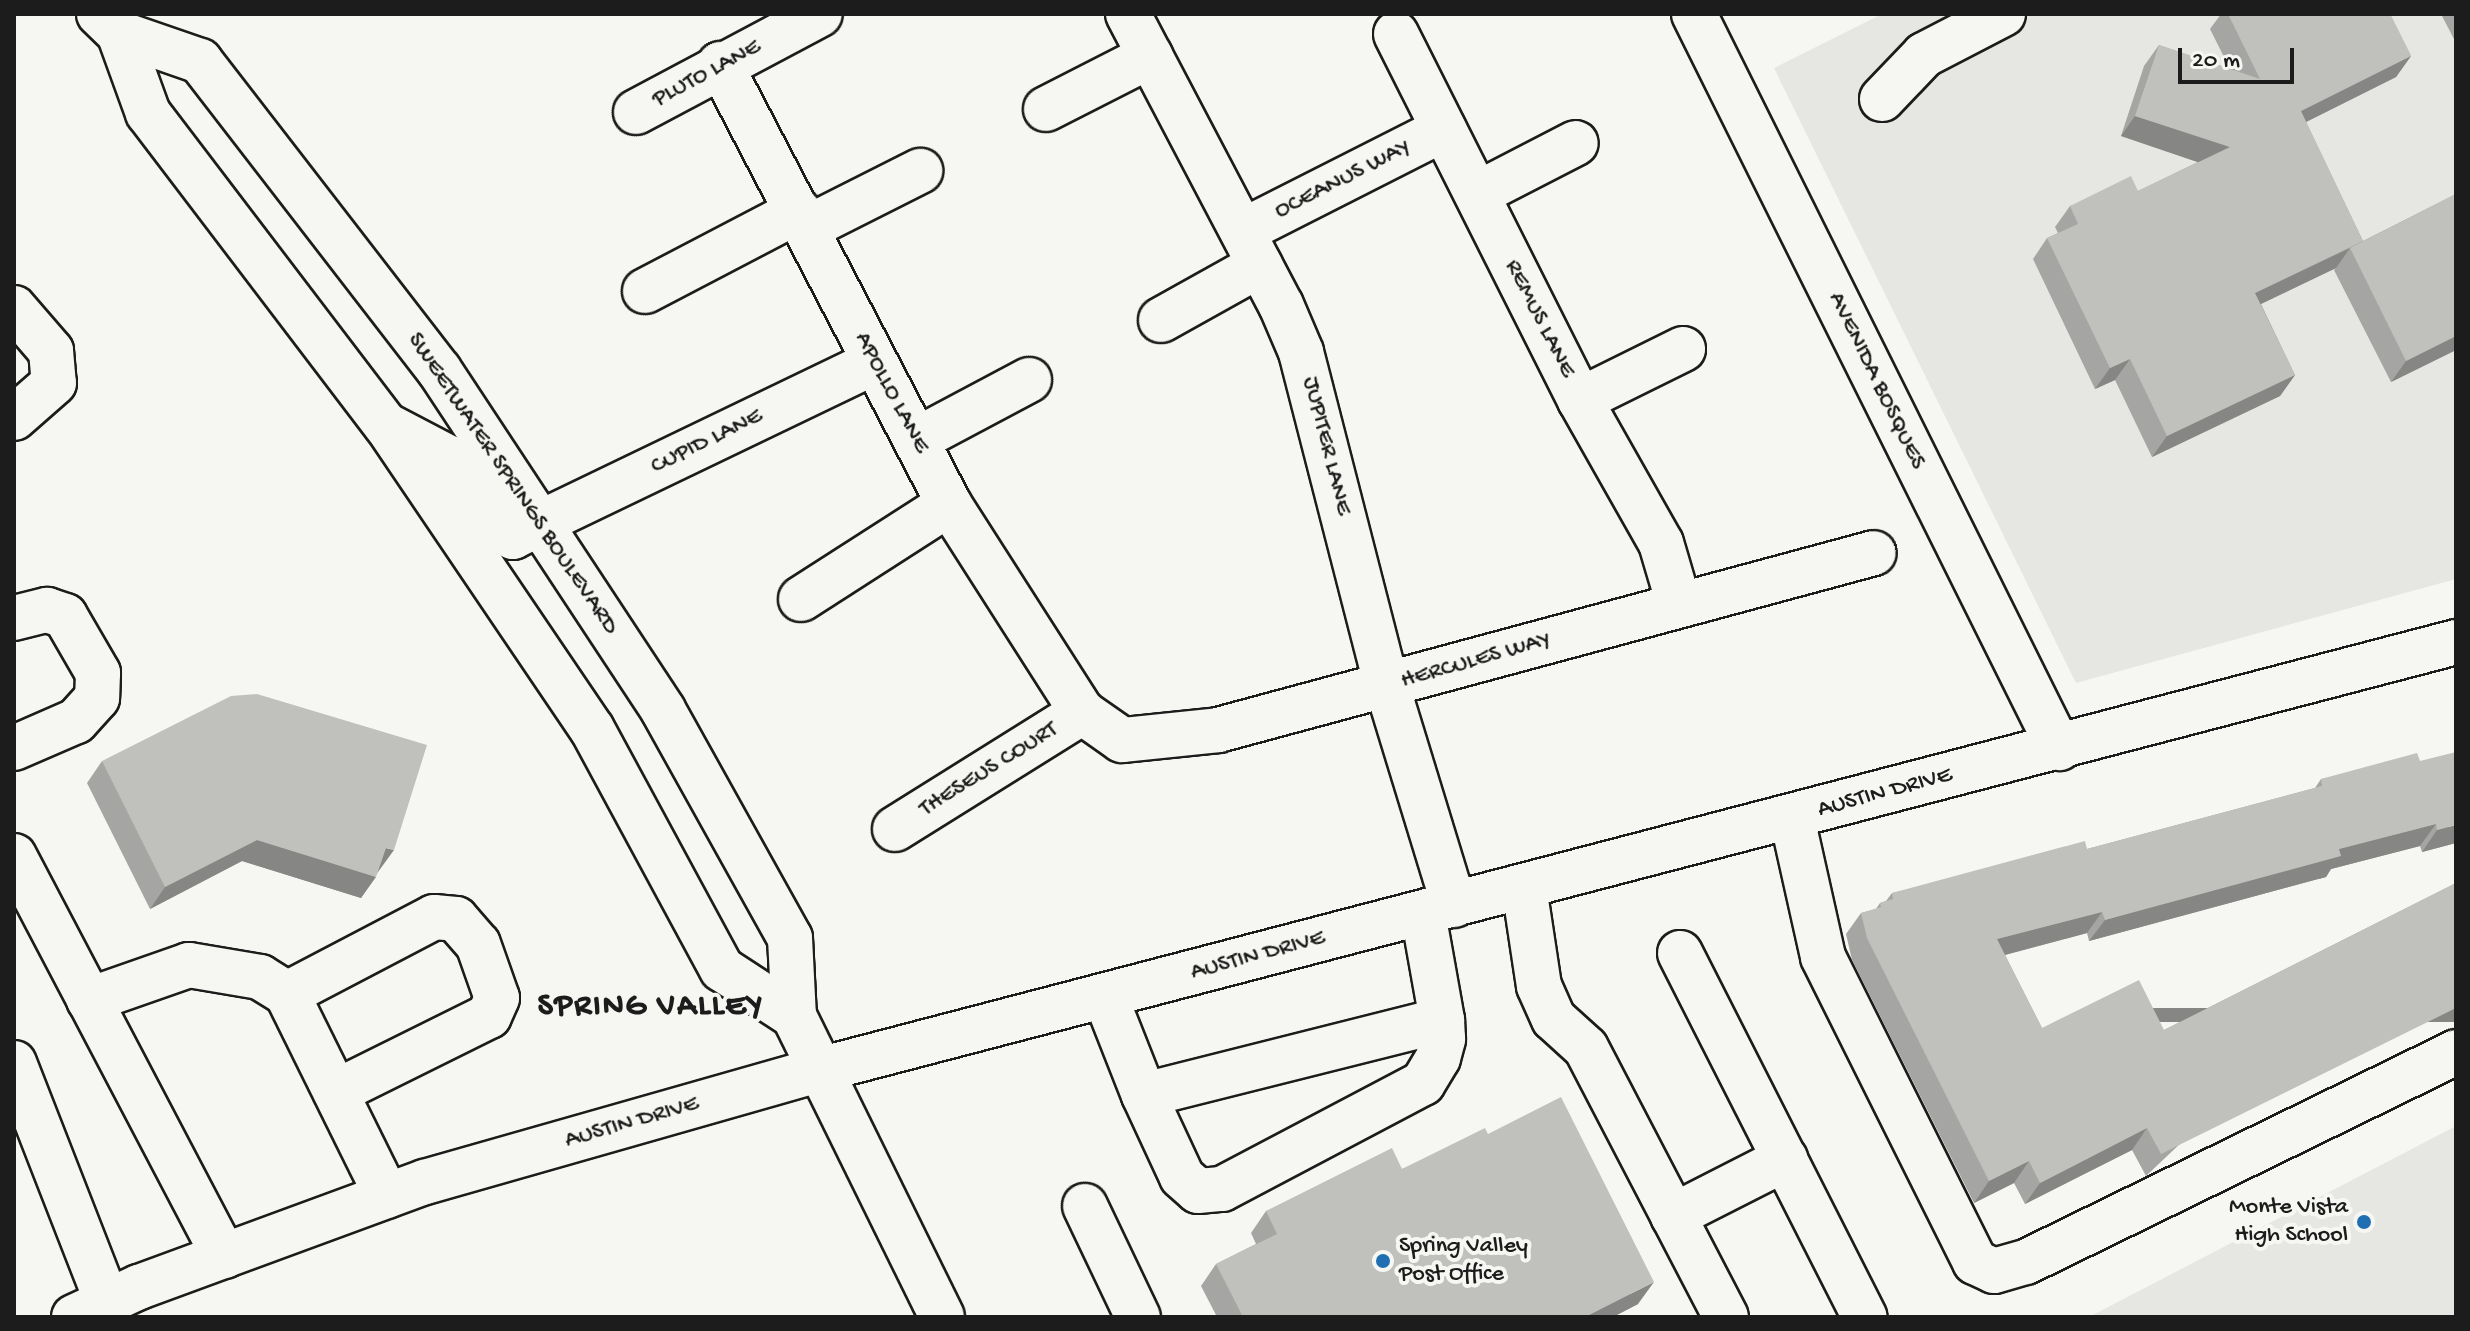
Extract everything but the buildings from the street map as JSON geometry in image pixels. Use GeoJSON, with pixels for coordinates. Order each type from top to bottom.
{"type":"FeatureCollection","features":[{"type":"Feature","properties":{"kind":"street","name":"PLUTO LANE"},"geometry":{"type":"LineString","coordinates":[[636,112],[720,64],[770,25],[820,14]]}},
{"type":"Feature","properties":{"kind":"street","name":"JUPITER LANE"},"geometry":{"type":"LineString","coordinates":[[1105,996],[1144,1095],[1182,1177],[1198,1191],[1222,1189],[1423,1083],[1438,1058],[1442,1020],[1438,909],[1387,686],[1301,352],[1252,248],[1128,14]]}},
{"type":"Feature","properties":{"kind":"street","name":"AVENIDA BOSQUES"},"geometry":{"type":"LineString","coordinates":[[1694,14],[2059,748]]}},
{"type":"Feature","properties":{"kind":"street"},"geometry":{"type":"LineString","coordinates":[[1882,99],[1924,55],[2003,14]]}},
{"type":"Feature","properties":{"kind":"street","name":"SWEETWATER SPRINGS BOULEVARD"},"geometry":{"type":"LineString","coordinates":[[109,23],[148,113],[386,425],[592,729],[722,969],[794,1016]]}},
{"type":"Feature","properties":{"kind":"street","name":"SWEETWATER SPRINGS BOULEVARD"},"geometry":{"type":"LineString","coordinates":[[109,23],[200,61],[439,370],[663,710],[790,938],[794,1016],[942,1317]]}},
{"type":"Feature","properties":{"kind":"street","name":"REMUS LANE"},"geometry":{"type":"LineString","coordinates":[[1396,34],[1580,400],[1661,543],[1679,604]]}},
{"type":"Feature","properties":{"kind":"street"},"geometry":{"type":"LineString","coordinates":[[1046,109],[1150,56]]}},
{"type":"Feature","properties":{"kind":"street","name":"APOLLO LANE"},"geometry":{"type":"LineString","coordinates":[[720,64],[949,504],[1082,712]]}},
{"type":"Feature","properties":{"kind":"street","name":"OCEANUS WAY"},"geometry":{"type":"LineString","coordinates":[[1161,320],[1252,248],[1444,129]]}},
{"type":"Feature","properties":{"kind":"street"},"geometry":{"type":"LineString","coordinates":[[1477,194],[1576,143]]}},
{"type":"Feature","properties":{"kind":"street"},"geometry":{"type":"LineString","coordinates":[[645,291],[802,219],[920,171]]}},
{"type":"Feature","properties":{"kind":"street"},"geometry":{"type":"LineString","coordinates":[[14,308],[51,351],[54,383],[14,418]]}},
{"type":"Feature","properties":{"kind":"street"},"geometry":{"type":"LineString","coordinates":[[1580,400],[1683,349]]}},
{"type":"Feature","properties":{"kind":"street","name":"CUPID LANE"},"geometry":{"type":"LineString","coordinates":[[386,425],[449,458],[489,519],[513,537],[874,362]]}},
{"type":"Feature","properties":{"kind":"street"},"geometry":{"type":"LineString","coordinates":[[916,440],[1029,380]]}},
{"type":"Feature","properties":{"kind":"street"},"geometry":{"type":"LineString","coordinates":[[801,599],[949,504]]}},
{"type":"Feature","properties":{"kind":"street","name":"HERCULES WAY"},"geometry":{"type":"LineString","coordinates":[[1082,712],[1122,740],[1218,730],[1874,553]]}},
{"type":"Feature","properties":{"kind":"street"},"geometry":{"type":"LineString","coordinates":[[14,618],[47,610],[65,616],[98,673],[97,698],[76,721],[14,748]]}},
{"type":"Feature","properties":{"kind":"street","name":"AUSTIN DRIVE"},"geometry":{"type":"LineString","coordinates":[[91,1309],[387,1196],[819,1070],[2456,642]]}},
{"type":"Feature","properties":{"kind":"street","name":"THESEUS COURT"},"geometry":{"type":"LineString","coordinates":[[895,829],[1082,712]]}},
{"type":"Feature","properties":{"kind":"street"},"geometry":{"type":"LineString","coordinates":[[1792,818],[1823,957],[1975,1262],[1994,1271],[2026,1262],[2456,1052]]}},
{"type":"Feature","properties":{"kind":"street"},"geometry":{"type":"LineString","coordinates":[[14,856],[224,1256]]}},
{"type":"Feature","properties":{"kind":"street"},"geometry":{"type":"LineString","coordinates":[[1524,887],[1539,986],[1554,1019],[1586,1048],[1726,1317]]}},
{"type":"Feature","properties":{"kind":"street"},"geometry":{"type":"LineString","coordinates":[[287,994],[434,917],[456,919],[478,944],[497,998],[489,1016],[336,1092]]}},
{"type":"Feature","properties":{"kind":"street"},"geometry":{"type":"LineString","coordinates":[[1680,953],[1865,1317]]}},
{"type":"Feature","properties":{"kind":"street"},"geometry":{"type":"LineString","coordinates":[[89,1000],[189,965],[260,977],[287,994],[387,1196]]}},
{"type":"Feature","properties":{"kind":"street"},"geometry":{"type":"LineString","coordinates":[[1144,1095],[1442,1020]]}},
{"type":"Feature","properties":{"kind":"street"},"geometry":{"type":"LineString","coordinates":[[14,1063],[91,1309]]}},
{"type":"Feature","properties":{"kind":"street"},"geometry":{"type":"LineString","coordinates":[[1673,1216],[1785,1159]]}},
{"type":"Feature","properties":{"kind":"street"},"geometry":{"type":"LineString","coordinates":[[1085,1206],[1138,1317]]}},
{"type":"Feature","properties":{"kind":"shaded area"},"geometry":{"type":"Polygon","coordinates":[[[1882,14],[2456,14],[2456,579],[2076,683],[1774,68],[1882,14]]]}},
{"type":"Feature","properties":{"kind":"shaded area","name":"Monte Vista High School"},"geometry":{"type":"Polygon","coordinates":[[[2456,1126],[2456,1317],[2089,1317],[2456,1126]]]}},
{"type":"Feature","properties":{"kind":"place","name":"Monte Vista High School"},"geometry":{"type":"Point","coordinates":[2364,1222]}},
{"type":"Feature","properties":{"kind":"place","name":"Spring Valley Post Office"},"geometry":{"type":"Point","coordinates":[1383,1261]}},
{"type":"Feature","properties":{"kind":"district","name":"SPRING VALLEY"},"geometry":{"type":"Point","coordinates":[651,1007]}}]}
